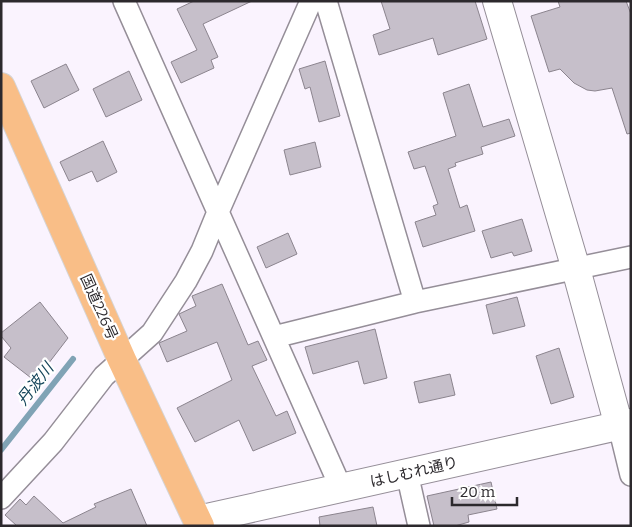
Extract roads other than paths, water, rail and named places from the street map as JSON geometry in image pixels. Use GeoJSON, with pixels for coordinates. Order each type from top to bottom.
{"type":"FeatureCollection","features":[{"type":"Feature","properties":{"kind":"highway","name":"国道226号"},"geometry":{"type":"LineString","coordinates":[[1,87],[122,360],[199,523]]}},
{"type":"Feature","properties":{"kind":"street"},"geometry":{"type":"LineString","coordinates":[[124,1],[340,488]]}},
{"type":"Feature","properties":{"kind":"street"},"geometry":{"type":"LineString","coordinates":[[1,498],[53,442],[104,376],[152,333],[167,310],[202,251],[312,1]]}},
{"type":"Feature","properties":{"kind":"street"},"geometry":{"type":"LineString","coordinates":[[326,1],[415,302]]}},
{"type":"Feature","properties":{"kind":"street"},"geometry":{"type":"LineString","coordinates":[[497,1],[576,269],[625,425],[631,475]]}},
{"type":"Feature","properties":{"kind":"street"},"geometry":{"type":"LineString","coordinates":[[274,338],[415,302],[631,257]]}},
{"type":"Feature","properties":{"kind":"street","name":"はしむれ通り"},"geometry":{"type":"LineString","coordinates":[[199,523],[340,488],[625,425]]}},
{"type":"Feature","properties":{"kind":"street"},"geometry":{"type":"LineString","coordinates":[[407,473],[419,526]]}},
{"type":"Feature","properties":{"kind":"waterway","name":"丹波川"},"geometry":{"type":"LineString","coordinates":[[1,450],[73,359]]}}]}
